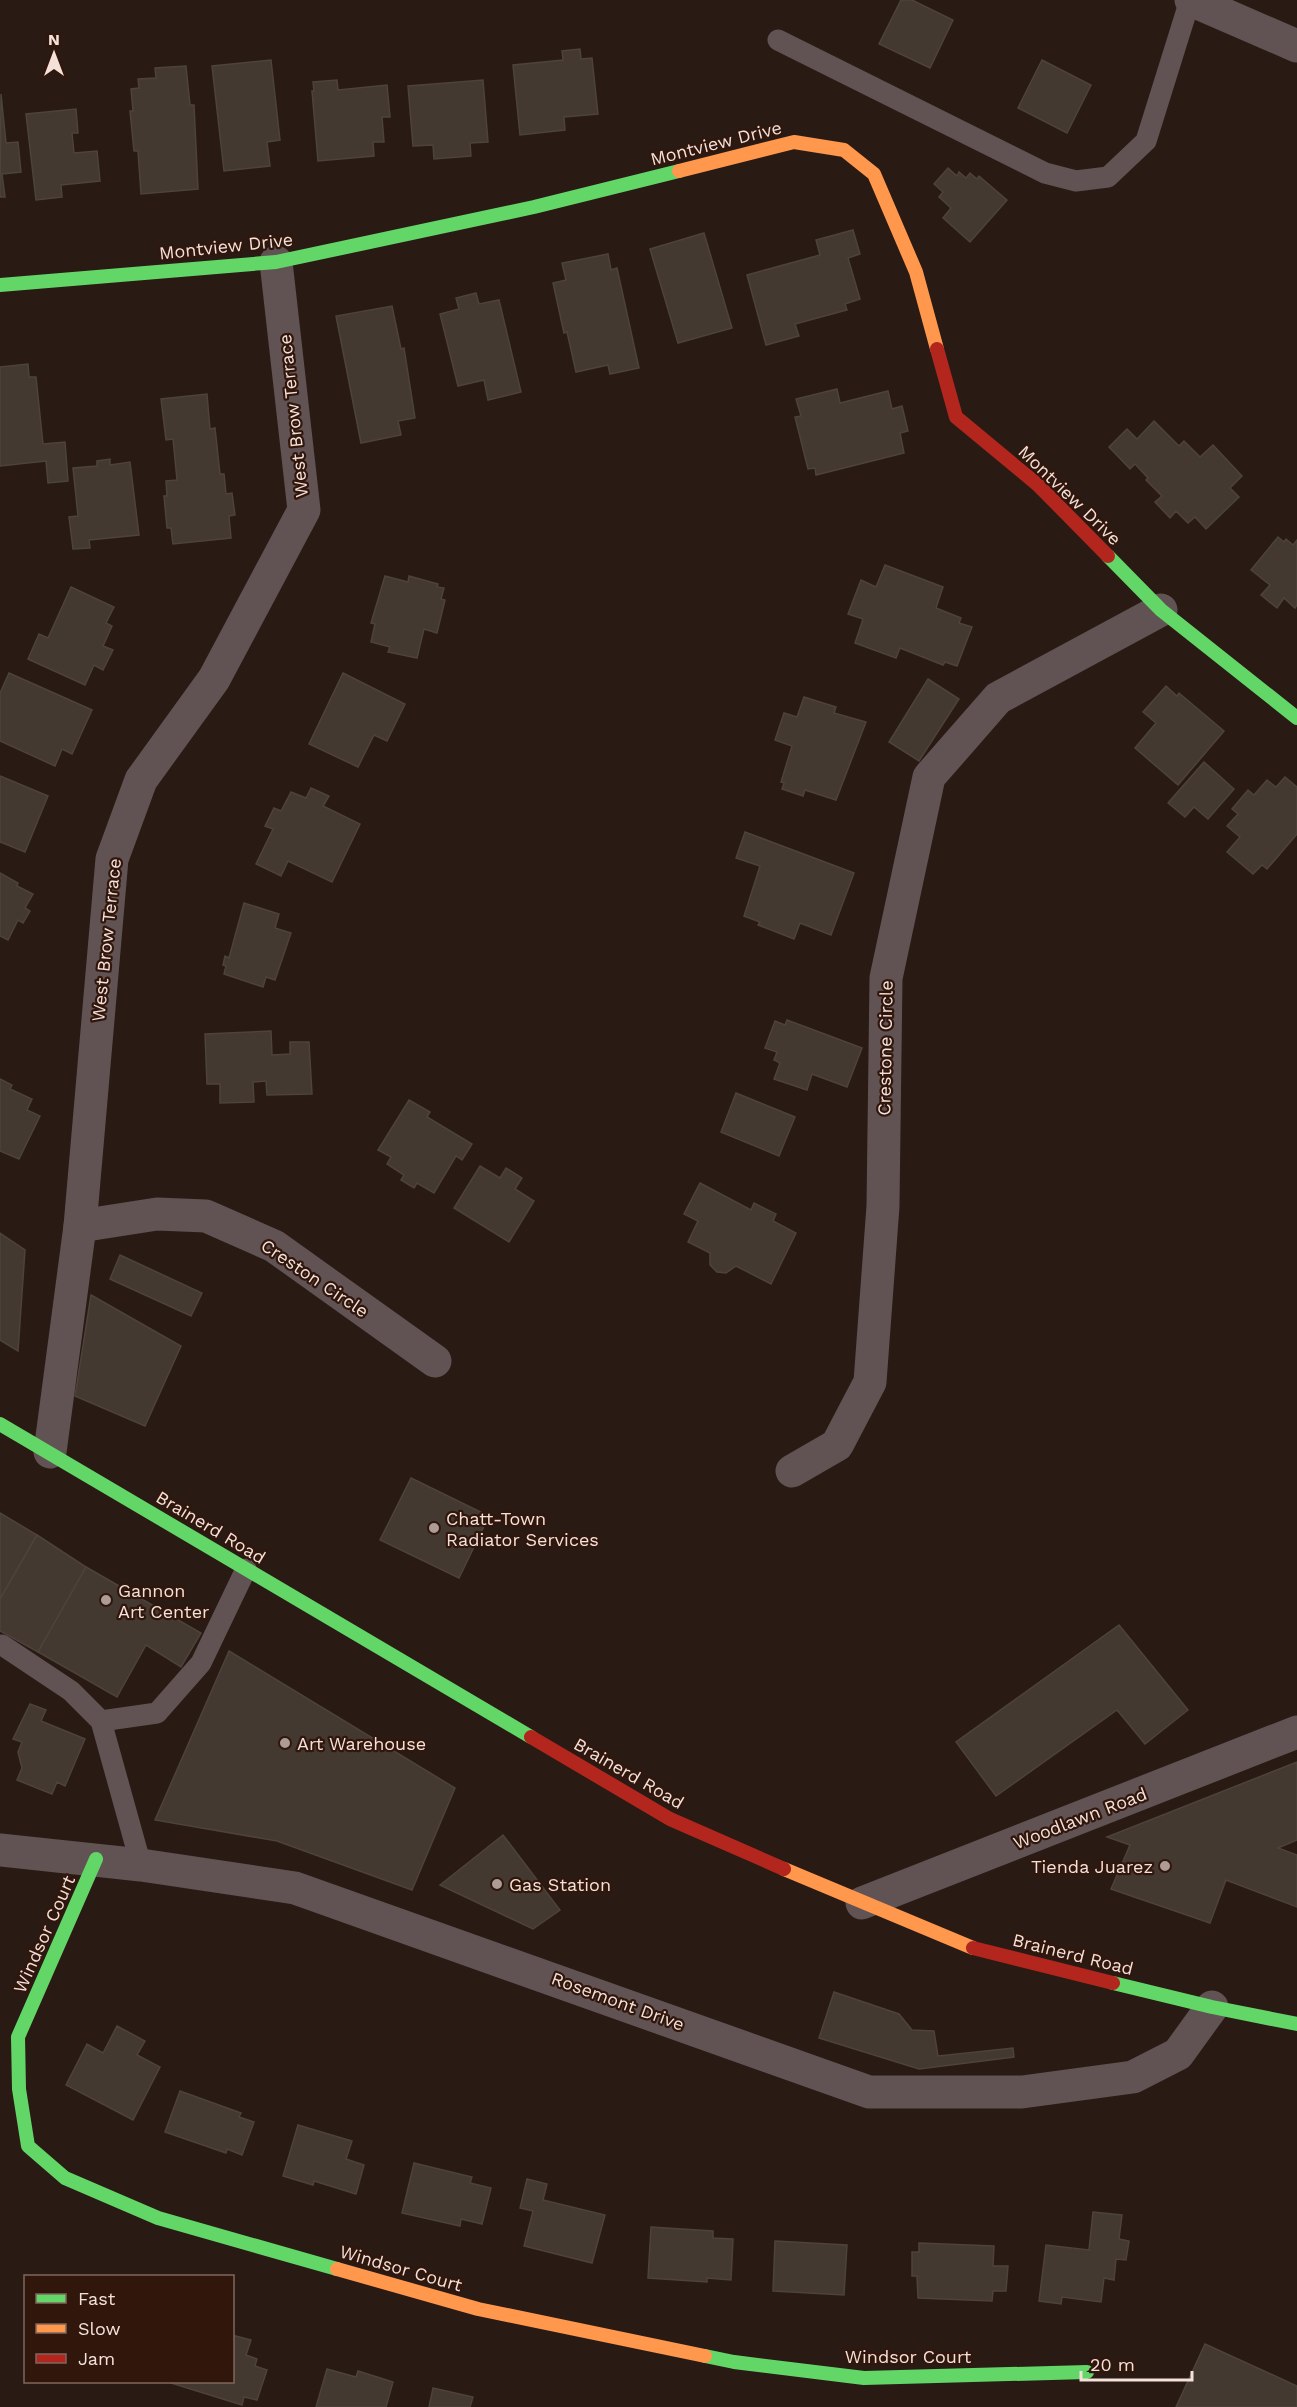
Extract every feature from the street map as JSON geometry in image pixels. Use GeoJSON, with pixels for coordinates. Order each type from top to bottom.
{"type":"FeatureCollection","features":[{"type":"Feature","properties":{"kind":"street"},"geometry":{"type":"LineString","coordinates":[[1190,0],[1297,46]]}},
{"type":"Feature","properties":{"kind":"street","name":"Montview Drive"},"geometry":{"type":"LineString","coordinates":[[0,285],[276,262],[534,207],[794,142],[844,150],[874,174],[911,261],[956,417],[1038,485],[1161,610],[1297,718]]}},
{"type":"Feature","properties":{"kind":"street","name":"West Brow Terrace"},"geometry":{"type":"LineString","coordinates":[[50,1452],[80,1226],[112,859],[141,780],[214,680],[304,510],[276,262]]}},
{"type":"Feature","properties":{"kind":"street","name":"Crestone Circle"},"geometry":{"type":"LineString","coordinates":[[792,1471],[837,1445],[870,1382],[883,1206],[886,978],[929,777],[998,698],[1161,610]]}},
{"type":"Feature","properties":{"kind":"street","name":"Creston Circle"},"geometry":{"type":"LineString","coordinates":[[80,1226],[157,1214],[206,1216],[273,1246],[435,1361]]}},
{"type":"Feature","properties":{"kind":"street","name":"Brainerd Road"},"geometry":{"type":"LineString","coordinates":[[0,1424],[670,1818],[862,1903],[969,1947],[1212,2007],[1297,2024]]}},
{"type":"Feature","properties":{"kind":"street","name":"Woodlawn Road"},"geometry":{"type":"LineString","coordinates":[[862,1903],[1297,1732]]}},
{"type":"Feature","properties":{"kind":"street","name":"Rosemont Drive"},"geometry":{"type":"LineString","coordinates":[[0,1850],[96,1859],[295,1888],[869,2091],[1022,2091],[1133,2077],[1178,2054],[1212,2007]]}},
{"type":"Feature","properties":{"kind":"street","name":"Windsor Court"},"geometry":{"type":"LineString","coordinates":[[96,1859],[18,2037],[19,2089],[28,2146],[65,2178],[158,2218],[478,2309],[734,2362],[864,2378],[1087,2372]]}},
{"type":"Feature","properties":{"kind":"lane"},"geometry":{"type":"LineString","coordinates":[[778,40],[1045,173],[1076,180],[1087,180],[1108,177],[1146,141],[1190,0]]}},
{"type":"Feature","properties":{"kind":"lane"},"geometry":{"type":"LineString","coordinates":[[101,1721],[157,1713],[201,1662],[246,1569]]}},
{"type":"Feature","properties":{"kind":"lane"},"geometry":{"type":"LineString","coordinates":[[1,1646],[71,1691],[101,1721],[141,1865]]}},
{"type":"Feature","properties":{"kind":"building"},"geometry":{"type":"Polygon","coordinates":[[[901,0],[912,0],[953,20],[930,68],[879,44],[901,0]]]}},
{"type":"Feature","properties":{"kind":"building"},"geometry":{"type":"Polygon","coordinates":[[[580,49],[581,59],[592,58],[598,114],[564,117],[565,130],[520,135],[513,65],[563,60],[562,51],[580,49]]]}},
{"type":"Feature","properties":{"kind":"building"},"geometry":{"type":"Polygon","coordinates":[[[271,60],[280,140],[267,142],[270,166],[224,171],[212,66],[271,60]]]}},
{"type":"Feature","properties":{"kind":"building"},"geometry":{"type":"Polygon","coordinates":[[[1042,60],[1091,85],[1067,133],[1018,108],[1042,60]]]}},
{"type":"Feature","properties":{"kind":"building"},"geometry":{"type":"Polygon","coordinates":[[[186,66],[190,105],[194,105],[198,189],[141,194],[138,151],[134,151],[130,111],[133,111],[131,89],[139,88],[138,79],[156,78],[155,68],[186,66]]]}},
{"type":"Feature","properties":{"kind":"building"},"geometry":{"type":"Polygon","coordinates":[[[337,80],[338,90],[387,85],[390,117],[382,117],[384,142],[373,142],[374,156],[318,161],[313,82],[337,80]]]}},
{"type":"Feature","properties":{"kind":"building"},"geometry":{"type":"Polygon","coordinates":[[[483,80],[488,142],[470,143],[471,156],[434,159],[433,145],[413,146],[408,86],[483,80]]]}},
{"type":"Feature","properties":{"kind":"building"},"geometry":{"type":"Polygon","coordinates":[[[1,94],[6,143],[18,142],[21,172],[2,174],[5,197],[0,197],[1,94]]]}},
{"type":"Feature","properties":{"kind":"building"},"geometry":{"type":"Polygon","coordinates":[[[76,109],[78,133],[72,133],[74,153],[97,151],[100,181],[61,185],[62,197],[36,200],[26,114],[76,109]]]}},
{"type":"Feature","properties":{"kind":"building"},"geometry":{"type":"Polygon","coordinates":[[[948,168],[957,176],[959,172],[966,178],[970,173],[977,179],[979,176],[1007,200],[970,242],[943,218],[951,208],[939,197],[943,192],[934,184],[948,168]]]}},
{"type":"Feature","properties":{"kind":"building"},"geometry":{"type":"Polygon","coordinates":[[[853,230],[860,254],[848,258],[860,299],[845,304],[847,310],[795,324],[799,336],[766,345],[747,275],[820,255],[816,240],[853,230]]]}},
{"type":"Feature","properties":{"kind":"building"},"geometry":{"type":"Polygon","coordinates":[[[704,233],[732,328],[678,343],[650,249],[704,233]]]}},
{"type":"Feature","properties":{"kind":"building"},"geometry":{"type":"Polygon","coordinates":[[[608,254],[611,270],[617,268],[639,368],[610,374],[608,365],[576,372],[567,332],[564,333],[553,283],[566,280],[562,263],[608,254]]]}},
{"type":"Feature","properties":{"kind":"building"},"geometry":{"type":"Polygon","coordinates":[[[476,293],[479,304],[499,300],[521,392],[488,400],[484,380],[458,386],[440,314],[459,309],[456,298],[476,293]]]}},
{"type":"Feature","properties":{"kind":"building"},"geometry":{"type":"Polygon","coordinates":[[[392,306],[401,349],[404,348],[415,418],[398,421],[401,435],[361,443],[336,316],[392,306]]]}},
{"type":"Feature","properties":{"kind":"building"},"geometry":{"type":"Polygon","coordinates":[[[28,364],[29,377],[36,377],[43,444],[65,442],[68,481],[48,483],[46,461],[0,466],[0,367],[28,364]]]}},
{"type":"Feature","properties":{"kind":"building"},"geometry":{"type":"Polygon","coordinates":[[[837,389],[840,403],[888,391],[892,409],[902,406],[908,431],[900,433],[904,453],[816,475],[815,468],[808,469],[795,417],[801,416],[796,399],[837,389]]]}},
{"type":"Feature","properties":{"kind":"building"},"geometry":{"type":"Polygon","coordinates":[[[207,394],[210,429],[215,428],[220,474],[224,474],[226,494],[232,493],[235,515],[229,516],[231,538],[173,544],[171,528],[167,528],[164,496],[167,496],[166,481],[177,480],[173,439],[166,440],[161,399],[207,394]]]}},
{"type":"Feature","properties":{"kind":"building"},"geometry":{"type":"Polygon","coordinates":[[[1154,421],[1179,446],[1184,441],[1200,457],[1213,445],[1242,476],[1230,488],[1239,497],[1206,529],[1195,517],[1188,523],[1176,511],[1170,518],[1155,502],[1162,496],[1146,480],[1148,478],[1135,464],[1130,469],[1109,447],[1127,429],[1137,439],[1154,421]]]}},
{"type":"Feature","properties":{"kind":"building"},"geometry":{"type":"Polygon","coordinates":[[[110,459],[110,465],[130,462],[139,535],[89,540],[90,548],[73,549],[69,517],[78,516],[73,468],[97,466],[97,461],[110,459]]]}},
{"type":"Feature","properties":{"kind":"building"},"geometry":{"type":"Polygon","coordinates":[[[1278,537],[1284,542],[1286,539],[1293,545],[1297,540],[1297,605],[1295,608],[1284,598],[1277,608],[1261,595],[1270,585],[1251,570],[1278,537]]]}},
{"type":"Feature","properties":{"kind":"building"},"geometry":{"type":"Polygon","coordinates":[[[885,565],[943,587],[936,608],[961,618],[959,623],[972,627],[957,666],[945,662],[943,665],[900,648],[896,658],[855,643],[863,619],[848,614],[861,580],[876,587],[885,565]]]}},
{"type":"Feature","properties":{"kind":"building"},"geometry":{"type":"Polygon","coordinates":[[[385,576],[408,582],[409,576],[438,584],[437,587],[444,588],[441,599],[445,600],[437,633],[424,629],[417,658],[388,652],[390,647],[371,642],[375,624],[371,623],[385,576]]]}},
{"type":"Feature","properties":{"kind":"building"},"geometry":{"type":"Polygon","coordinates":[[[71,587],[114,607],[106,623],[112,626],[103,646],[113,650],[103,670],[94,665],[85,685],[28,659],[39,634],[48,638],[71,587]]]}},
{"type":"Feature","properties":{"kind":"building"},"geometry":{"type":"Polygon","coordinates":[[[9,673],[92,710],[72,754],[62,749],[55,766],[0,741],[0,693],[9,673]]]}},
{"type":"Feature","properties":{"kind":"building"},"geometry":{"type":"Polygon","coordinates":[[[343,673],[405,704],[387,741],[374,735],[358,767],[309,744],[343,673]]]}},
{"type":"Feature","properties":{"kind":"building"},"geometry":{"type":"Polygon","coordinates":[[[928,679],[959,699],[919,761],[889,742],[928,679]]]}},
{"type":"Feature","properties":{"kind":"building"},"geometry":{"type":"Polygon","coordinates":[[[1166,686],[1177,696],[1179,693],[1224,731],[1178,785],[1135,748],[1156,723],[1143,712],[1166,686]]]}},
{"type":"Feature","properties":{"kind":"building"},"geometry":{"type":"Polygon","coordinates":[[[804,697],[836,707],[834,713],[866,722],[836,800],[805,790],[803,796],[782,789],[784,783],[781,782],[792,746],[775,740],[784,713],[797,717],[804,697]]]}},
{"type":"Feature","properties":{"kind":"building"},"geometry":{"type":"Polygon","coordinates":[[[1204,762],[1234,789],[1208,819],[1194,807],[1185,817],[1168,803],[1204,762]]]}},
{"type":"Feature","properties":{"kind":"building"},"geometry":{"type":"Polygon","coordinates":[[[0,776],[48,796],[25,852],[0,842],[0,776]]]}},
{"type":"Feature","properties":{"kind":"building"},"geometry":{"type":"Polygon","coordinates":[[[1285,777],[1297,787],[1297,834],[1267,869],[1262,865],[1253,874],[1227,852],[1240,837],[1227,826],[1238,814],[1232,809],[1248,790],[1254,795],[1267,780],[1276,787],[1285,777]]]}},
{"type":"Feature","properties":{"kind":"building"},"geometry":{"type":"Polygon","coordinates":[[[311,788],[329,796],[323,806],[360,824],[332,882],[288,861],[281,876],[256,864],[273,829],[265,826],[274,808],[281,811],[291,792],[306,798],[311,788]]]}},
{"type":"Feature","properties":{"kind":"building"},"geometry":{"type":"Polygon","coordinates":[[[745,832],[854,873],[831,935],[800,923],[794,939],[758,925],[760,922],[744,916],[760,866],[736,858],[745,832]]]}},
{"type":"Feature","properties":{"kind":"building"},"geometry":{"type":"Polygon","coordinates":[[[0,873],[18,883],[17,886],[33,894],[25,908],[30,911],[23,923],[18,920],[8,940],[0,936],[0,873]]]}},
{"type":"Feature","properties":{"kind":"building"},"geometry":{"type":"Polygon","coordinates":[[[244,903],[279,914],[275,928],[291,933],[275,980],[266,977],[263,987],[224,974],[225,956],[229,958],[244,903]]]}},
{"type":"Feature","properties":{"kind":"building"},"geometry":{"type":"Polygon","coordinates":[[[787,1020],[862,1048],[847,1087],[812,1074],[807,1090],[774,1079],[780,1063],[774,1060],[777,1052],[765,1048],[775,1021],[785,1025],[787,1020]]]}},
{"type":"Feature","properties":{"kind":"building"},"geometry":{"type":"Polygon","coordinates":[[[271,1031],[272,1055],[290,1054],[290,1042],[309,1042],[312,1094],[267,1095],[266,1081],[253,1082],[254,1102],[220,1103],[220,1084],[207,1084],[205,1034],[271,1031]]]}},
{"type":"Feature","properties":{"kind":"building"},"geometry":{"type":"Polygon","coordinates":[[[0,1079],[12,1085],[10,1089],[32,1099],[27,1110],[40,1116],[19,1159],[0,1151],[0,1079]]]}},
{"type":"Feature","properties":{"kind":"building"},"geometry":{"type":"Polygon","coordinates":[[[736,1093],[795,1117],[779,1156],[721,1132],[736,1093]]]}},
{"type":"Feature","properties":{"kind":"building"},"geometry":{"type":"Polygon","coordinates":[[[409,1100],[430,1112],[427,1117],[472,1144],[462,1160],[456,1156],[434,1193],[417,1183],[414,1188],[401,1180],[404,1175],[387,1164],[391,1157],[378,1150],[409,1100]]]}},
{"type":"Feature","properties":{"kind":"building"},"geometry":{"type":"Polygon","coordinates":[[[480,1166],[500,1178],[506,1168],[522,1178],[515,1189],[534,1201],[509,1242],[454,1208],[480,1166]]]}},
{"type":"Feature","properties":{"kind":"building"},"geometry":{"type":"Polygon","coordinates":[[[700,1183],[751,1210],[754,1203],[776,1214],[773,1221],[796,1233],[771,1284],[736,1266],[726,1273],[717,1272],[710,1265],[710,1253],[688,1242],[698,1221],[684,1214],[700,1183]]]}},
{"type":"Feature","properties":{"kind":"building"},"geometry":{"type":"Polygon","coordinates":[[[0,1233],[25,1250],[18,1351],[0,1340],[0,1233]]]}},
{"type":"Feature","properties":{"kind":"building"},"geometry":{"type":"Polygon","coordinates":[[[120,1255],[202,1293],[191,1316],[110,1279],[120,1255]]]}},
{"type":"Feature","properties":{"kind":"building"},"geometry":{"type":"Polygon","coordinates":[[[91,1295],[181,1346],[145,1426],[75,1396],[91,1295]]]}},
{"type":"Feature","properties":{"kind":"building","name":"Chatt-Town Radiator Services"},"geometry":{"type":"Polygon","coordinates":[[[411,1478],[489,1516],[459,1578],[380,1540],[411,1478]]]}},
{"type":"Feature","properties":{"kind":"building"},"geometry":{"type":"Polygon","coordinates":[[[0,1513],[37,1535],[0,1599],[0,1513]]]}},
{"type":"Feature","properties":{"kind":"building"},"geometry":{"type":"Polygon","coordinates":[[[37,1535],[86,1567],[38,1652],[0,1631],[0,1599],[37,1535]]]}},
{"type":"Feature","properties":{"kind":"building","name":"Gannon Art Center"},"geometry":{"type":"Polygon","coordinates":[[[86,1567],[201,1633],[181,1667],[146,1645],[117,1697],[38,1652],[86,1567]]]}},
{"type":"Feature","properties":{"kind":"building"},"geometry":{"type":"Polygon","coordinates":[[[1119,1625],[1188,1710],[1145,1744],[1117,1710],[996,1796],[956,1742],[1119,1625]]]}},
{"type":"Feature","properties":{"kind":"building","name":"Art Warehouse"},"geometry":{"type":"Polygon","coordinates":[[[229,1651],[455,1788],[412,1890],[277,1841],[155,1820],[229,1651]]]}},
{"type":"Feature","properties":{"kind":"building"},"geometry":{"type":"Polygon","coordinates":[[[30,1704],[46,1710],[41,1721],[85,1739],[65,1786],[57,1782],[52,1794],[17,1780],[22,1768],[18,1752],[22,1742],[13,1739],[30,1704]]]}},
{"type":"Feature","properties":{"kind":"building"},"geometry":{"type":"Polygon","coordinates":[[[1297,1762],[1297,1840],[1278,1848],[1297,1855],[1297,1907],[1226,1880],[1210,1923],[1111,1889],[1130,1845],[1107,1837],[1297,1762]]]}},
{"type":"Feature","properties":{"kind":"building"},"geometry":{"type":"Polygon","coordinates":[[[503,1835],[560,1910],[533,1929],[440,1885],[503,1835]]]}},
{"type":"Feature","properties":{"kind":"building"},"geometry":{"type":"Polygon","coordinates":[[[834,1992],[899,2014],[912,2030],[934,2031],[938,2056],[1013,2048],[1014,2057],[919,2069],[819,2038],[834,1992]]]}},
{"type":"Feature","properties":{"kind":"building"},"geometry":{"type":"Polygon","coordinates":[[[117,2026],[145,2041],[137,2055],[160,2067],[133,2120],[66,2085],[87,2044],[103,2053],[117,2026]]]}},
{"type":"Feature","properties":{"kind":"building"},"geometry":{"type":"Polygon","coordinates":[[[180,2091],[241,2113],[239,2117],[254,2122],[242,2155],[227,2149],[226,2153],[165,2132],[180,2091]]]}},
{"type":"Feature","properties":{"kind":"building"},"geometry":{"type":"Polygon","coordinates":[[[298,2125],[352,2141],[346,2159],[364,2165],[356,2194],[314,2181],[313,2185],[283,2176],[298,2125]]]}},
{"type":"Feature","properties":{"kind":"building"},"geometry":{"type":"Polygon","coordinates":[[[414,2163],[472,2177],[470,2183],[491,2188],[482,2224],[461,2219],[460,2226],[402,2213],[414,2163]]]}},
{"type":"Feature","properties":{"kind":"building"},"geometry":{"type":"Polygon","coordinates":[[[527,2179],[547,2184],[543,2200],[605,2215],[592,2263],[524,2246],[533,2211],[520,2208],[527,2179]]]}},
{"type":"Feature","properties":{"kind":"building"},"geometry":{"type":"Polygon","coordinates":[[[1093,2212],[1122,2215],[1119,2239],[1129,2241],[1126,2260],[1116,2259],[1114,2280],[1104,2278],[1101,2302],[1062,2297],[1061,2304],[1039,2301],[1046,2245],[1089,2250],[1093,2212]]]}},
{"type":"Feature","properties":{"kind":"building"},"geometry":{"type":"Polygon","coordinates":[[[651,2227],[713,2231],[713,2238],[733,2239],[731,2280],[707,2278],[707,2282],[648,2278],[651,2227]]]}},
{"type":"Feature","properties":{"kind":"building"},"geometry":{"type":"Polygon","coordinates":[[[775,2241],[847,2245],[844,2295],[773,2291],[775,2241]]]}},
{"type":"Feature","properties":{"kind":"building"},"geometry":{"type":"Polygon","coordinates":[[[919,2243],[994,2246],[993,2266],[1008,2266],[1006,2291],[993,2291],[992,2301],[918,2298],[917,2276],[912,2276],[912,2252],[919,2252],[919,2243]]]}},
{"type":"Feature","properties":{"kind":"building"},"geometry":{"type":"Polygon","coordinates":[[[234,2336],[251,2340],[246,2355],[257,2359],[255,2366],[267,2370],[257,2400],[244,2397],[242,2405],[171,2383],[234,2383],[234,2336]]]}},
{"type":"Feature","properties":{"kind":"building"},"geometry":{"type":"Polygon","coordinates":[[[1205,2344],[1297,2386],[1297,2407],[1176,2407],[1205,2344]]]}},
{"type":"Feature","properties":{"kind":"building"},"geometry":{"type":"Polygon","coordinates":[[[327,2369],[356,2377],[358,2371],[393,2382],[386,2407],[316,2407],[327,2369]]]}},
{"type":"Feature","properties":{"kind":"building"},"geometry":{"type":"Polygon","coordinates":[[[433,2388],[473,2397],[470,2407],[429,2407],[433,2388]]]}},
{"type":"Feature","properties":{"kind":"traffic: fast"},"geometry":{"type":"LineString","coordinates":[[0,285],[276,262],[534,207],[679,171]]}},
{"type":"Feature","properties":{"kind":"traffic: fast"},"geometry":{"type":"LineString","coordinates":[[1108,556],[1161,610],[1297,718]]}},
{"type":"Feature","properties":{"kind":"traffic: fast"},"geometry":{"type":"LineString","coordinates":[[0,1424],[531,1737]]}},
{"type":"Feature","properties":{"kind":"traffic: fast"},"geometry":{"type":"LineString","coordinates":[[96,1859],[18,2037],[19,2089],[28,2146],[65,2178],[158,2218],[337,2269]]}},
{"type":"Feature","properties":{"kind":"traffic: fast"},"geometry":{"type":"LineString","coordinates":[[1113,1983],[1212,2007],[1297,2024]]}},
{"type":"Feature","properties":{"kind":"traffic: fast"},"geometry":{"type":"LineString","coordinates":[[705,2356],[734,2362],[864,2378],[1087,2372]]}},
{"type":"Feature","properties":{"kind":"traffic: slow"},"geometry":{"type":"LineString","coordinates":[[679,171],[794,142],[844,150],[874,174],[916,272],[937,349]]}},
{"type":"Feature","properties":{"kind":"traffic: slow"},"geometry":{"type":"LineString","coordinates":[[784,1869],[973,1948]]}},
{"type":"Feature","properties":{"kind":"traffic: slow"},"geometry":{"type":"LineString","coordinates":[[337,2269],[478,2309],[705,2356]]}},
{"type":"Feature","properties":{"kind":"traffic: jam"},"geometry":{"type":"LineString","coordinates":[[937,349],[956,417],[1038,485],[1108,556]]}},
{"type":"Feature","properties":{"kind":"traffic: jam"},"geometry":{"type":"LineString","coordinates":[[531,1737],[670,1819],[784,1869]]}},
{"type":"Feature","properties":{"kind":"traffic: jam"},"geometry":{"type":"LineString","coordinates":[[973,1948],[1113,1983]]}},
{"type":"Feature","properties":{"kind":"place","name":"Chatt-Town Radiator Services"},"geometry":{"type":"Point","coordinates":[434,1528]}},
{"type":"Feature","properties":{"kind":"place","name":"Gannon Art Center"},"geometry":{"type":"Point","coordinates":[106,1600]}},
{"type":"Feature","properties":{"kind":"place","name":"Art Warehouse"},"geometry":{"type":"Point","coordinates":[285,1743]}},
{"type":"Feature","properties":{"kind":"place","name":"Tienda Juarez"},"geometry":{"type":"Point","coordinates":[1165,1866]}},
{"type":"Feature","properties":{"kind":"place","name":"Gas Station"},"geometry":{"type":"Point","coordinates":[497,1884]}}]}
